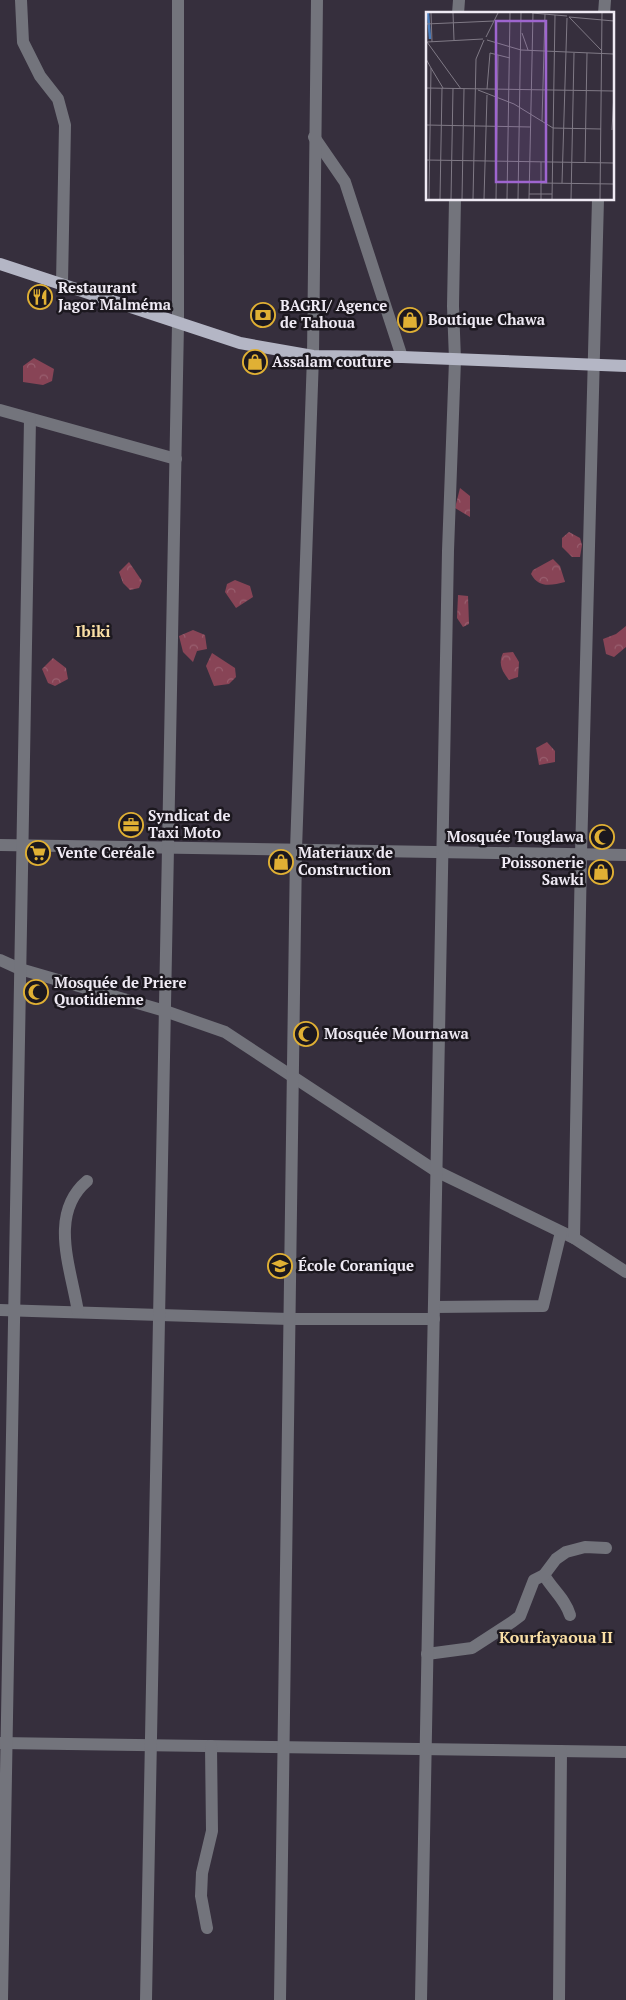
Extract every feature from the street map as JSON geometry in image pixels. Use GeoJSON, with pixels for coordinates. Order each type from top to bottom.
{"type":"FeatureCollection","features":[{"type":"Feature","properties":{"kind":"main road"},"geometry":{"type":"LineString","coordinates":[[0,264],[240,343],[313,356],[402,357],[626,366]]}},
{"type":"Feature","properties":{"kind":"street"},"geometry":{"type":"LineString","coordinates":[[21,0],[23,42],[40,76],[58,99],[65,125],[62,283]]}},
{"type":"Feature","properties":{"kind":"street"},"geometry":{"type":"LineString","coordinates":[[146,2000],[176,459],[178,0]]}},
{"type":"Feature","properties":{"kind":"street"},"geometry":{"type":"LineString","coordinates":[[280,2000],[296,850],[313,356],[317,0]]}},
{"type":"Feature","properties":{"kind":"street"},"geometry":{"type":"LineString","coordinates":[[314,136],[345,182],[402,357]]}},
{"type":"Feature","properties":{"kind":"street"},"geometry":{"type":"LineString","coordinates":[[421,2000],[448,551],[456,360],[453,306],[455,200]]}},
{"type":"Feature","properties":{"kind":"street"},"geometry":{"type":"LineString","coordinates":[[574,1238],[581,855],[598,200]]}},
{"type":"Feature","properties":{"kind":"street"},"geometry":{"type":"LineString","coordinates":[[0,410],[176,459]]}},
{"type":"Feature","properties":{"kind":"street"},"geometry":{"type":"LineString","coordinates":[[2,2000],[3,1743],[14,1310],[30,419]]}},
{"type":"Feature","properties":{"kind":"street"},"geometry":{"type":"LineString","coordinates":[[0,845],[626,855]]}},
{"type":"Feature","properties":{"kind":"street"},"geometry":{"type":"LineString","coordinates":[[0,960],[20,969],[165,1011],[225,1032],[436,1172],[574,1238],[626,1272]]}},
{"type":"Feature","properties":{"kind":"street"},"geometry":{"type":"LineString","coordinates":[[78,1312],[65,1243],[64,1217],[77,1189],[87,1181]]}},
{"type":"Feature","properties":{"kind":"street"},"geometry":{"type":"LineString","coordinates":[[0,1310],[290,1319],[543,1306],[561,1232]]}},
{"type":"Feature","properties":{"kind":"street"},"geometry":{"type":"LineString","coordinates":[[427,1654],[472,1648],[520,1616],[534,1580],[544,1575],[556,1558],[566,1552],[585,1547],[606,1548]]}},
{"type":"Feature","properties":{"kind":"street"},"geometry":{"type":"LineString","coordinates":[[544,1575],[553,1590],[568,1605],[570,1615]]}},
{"type":"Feature","properties":{"kind":"street"},"geometry":{"type":"LineString","coordinates":[[3,1743],[626,1752]]}},
{"type":"Feature","properties":{"kind":"street"},"geometry":{"type":"LineString","coordinates":[[207,1928],[201,1896],[202,1873],[212,1831],[211,1746]]}},
{"type":"Feature","properties":{"kind":"street"},"geometry":{"type":"LineString","coordinates":[[559,2000],[561,1751]]}},
{"type":"Feature","properties":{"kind":"green space"},"geometry":{"type":"Polygon","coordinates":[[[34,358],[54,369],[52,381],[43,385],[23,382],[23,366],[34,358]]]}},
{"type":"Feature","properties":{"kind":"green space"},"geometry":{"type":"Polygon","coordinates":[[[460,488],[470,496],[470,517],[455,508],[460,488]]]}},
{"type":"Feature","properties":{"kind":"green space"},"geometry":{"type":"Polygon","coordinates":[[[569,532],[580,538],[582,545],[580,557],[572,557],[562,547],[562,538],[569,532]]]}},
{"type":"Feature","properties":{"kind":"green space"},"geometry":{"type":"Polygon","coordinates":[[[553,559],[560,566],[565,582],[546,585],[534,579],[531,574],[533,570],[553,559]]]}},
{"type":"Feature","properties":{"kind":"green space"},"geometry":{"type":"Polygon","coordinates":[[[129,562],[142,581],[139,588],[130,590],[123,583],[119,572],[129,562]]]}},
{"type":"Feature","properties":{"kind":"green space"},"geometry":{"type":"Polygon","coordinates":[[[235,580],[250,586],[253,597],[236,608],[225,592],[227,584],[235,580]]]}},
{"type":"Feature","properties":{"kind":"green space"},"geometry":{"type":"Polygon","coordinates":[[[458,595],[468,596],[469,624],[463,627],[457,618],[458,595]]]}},
{"type":"Feature","properties":{"kind":"green space"},"geometry":{"type":"Polygon","coordinates":[[[626,626],[626,647],[614,657],[606,654],[603,639],[616,634],[626,626]]]}},
{"type":"Feature","properties":{"kind":"green space"},"geometry":{"type":"Polygon","coordinates":[[[193,630],[205,635],[207,649],[197,651],[193,662],[183,652],[179,636],[193,630]]]}},
{"type":"Feature","properties":{"kind":"green space"},"geometry":{"type":"Polygon","coordinates":[[[513,652],[519,662],[518,677],[509,680],[503,670],[501,661],[503,653],[513,652]]]}},
{"type":"Feature","properties":{"kind":"green space"},"geometry":{"type":"Polygon","coordinates":[[[212,653],[235,668],[236,677],[229,684],[214,686],[206,666],[212,653]]]}},
{"type":"Feature","properties":{"kind":"green space"},"geometry":{"type":"Polygon","coordinates":[[[53,658],[66,668],[68,679],[55,686],[48,683],[42,669],[53,658]]]}},
{"type":"Feature","properties":{"kind":"green space"},"geometry":{"type":"Polygon","coordinates":[[[547,742],[555,751],[555,762],[539,765],[536,748],[547,742]]]}},
{"type":"Feature","properties":{"kind":"place","name":"Restaurant Jagor Malméma"},"geometry":{"type":"Point","coordinates":[40,297]}},
{"type":"Feature","properties":{"kind":"place","name":"BAGRI/ Agence de Tahoua"},"geometry":{"type":"Point","coordinates":[263,315]}},
{"type":"Feature","properties":{"kind":"place","name":"Boutique Chawa"},"geometry":{"type":"Point","coordinates":[410,320]}},
{"type":"Feature","properties":{"kind":"place","name":"Assalam couture"},"geometry":{"type":"Point","coordinates":[255,362]}},
{"type":"Feature","properties":{"kind":"place","name":"Syndicat de Taxi Moto"},"geometry":{"type":"Point","coordinates":[131,825]}},
{"type":"Feature","properties":{"kind":"place","name":"Mosquée Touglawa"},"geometry":{"type":"Point","coordinates":[602,837]}},
{"type":"Feature","properties":{"kind":"place","name":"Vente Ceréale"},"geometry":{"type":"Point","coordinates":[38,853]}},
{"type":"Feature","properties":{"kind":"place","name":"Materiaux de Construction"},"geometry":{"type":"Point","coordinates":[281,862]}},
{"type":"Feature","properties":{"kind":"place","name":"Poissonerie Sawki"},"geometry":{"type":"Point","coordinates":[601,872]}},
{"type":"Feature","properties":{"kind":"place","name":"Mosquée de Priere Quotidienne"},"geometry":{"type":"Point","coordinates":[36,992]}},
{"type":"Feature","properties":{"kind":"place","name":"Mosquée Mournawa"},"geometry":{"type":"Point","coordinates":[306,1034]}},
{"type":"Feature","properties":{"kind":"place","name":"École Coranique"},"geometry":{"type":"Point","coordinates":[280,1266]}},
{"type":"Feature","properties":{"kind":"district","name":"Ibiki"},"geometry":{"type":"Point","coordinates":[93,631]}},
{"type":"Feature","properties":{"kind":"district","name":"Kourfayaoua II"},"geometry":{"type":"Point","coordinates":[556,1637]}}]}
